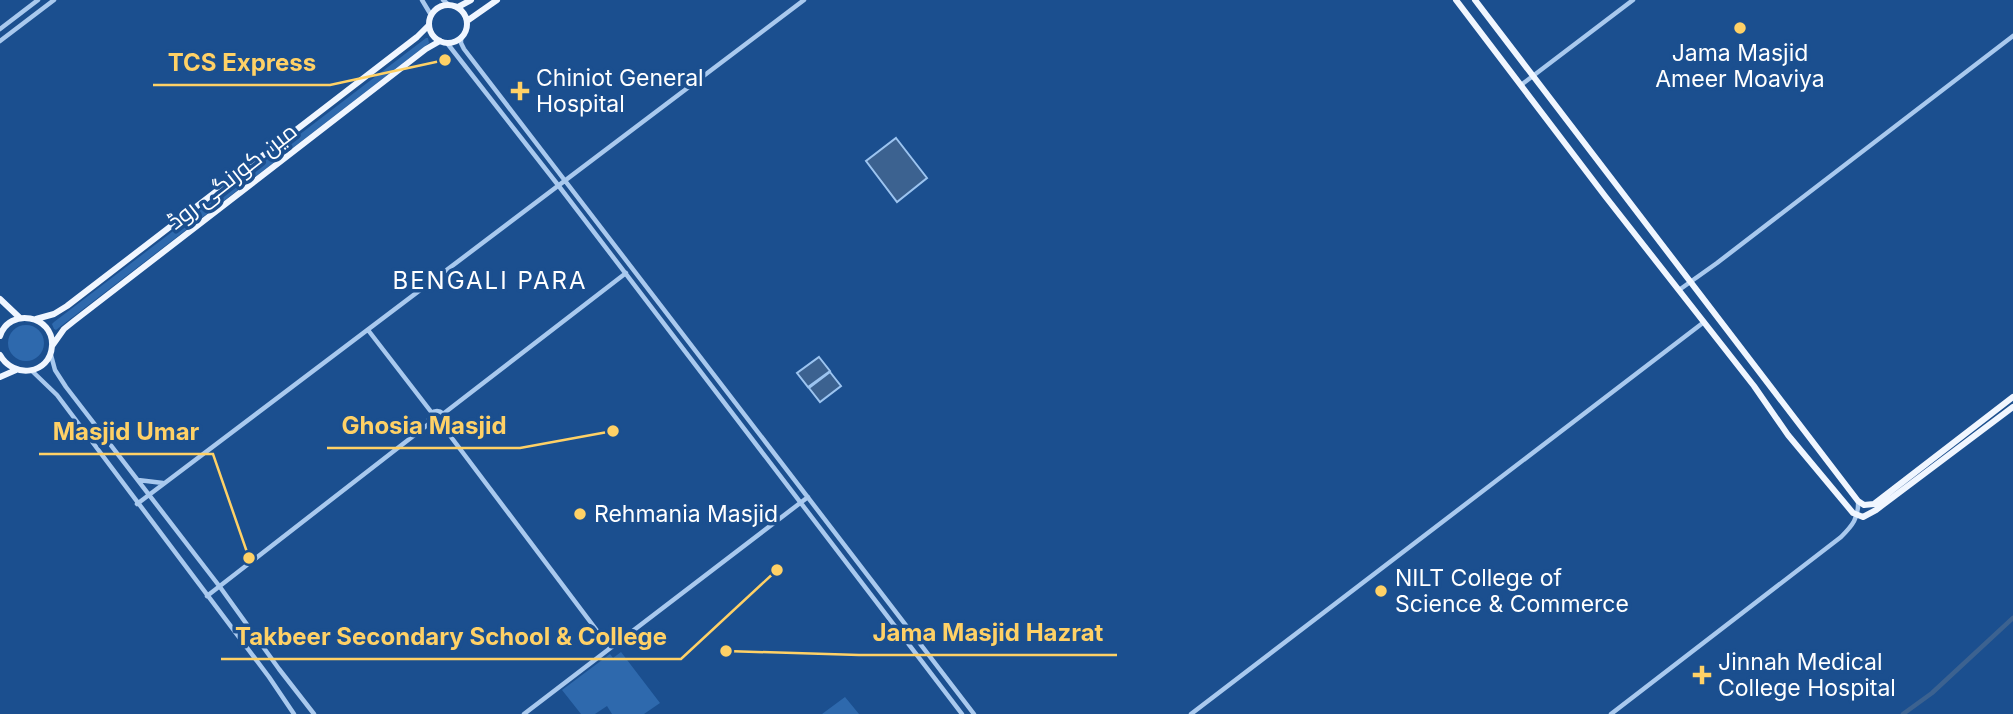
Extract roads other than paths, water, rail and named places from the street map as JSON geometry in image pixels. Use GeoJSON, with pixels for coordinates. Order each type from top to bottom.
{"type":"FeatureCollection","features":[{"type":"Feature","properties":{"kind":"main road"},"geometry":{"type":"LineString","coordinates":[[458,7],[471,0]]}},
{"type":"Feature","properties":{"kind":"main road"},"geometry":{"type":"LineString","coordinates":[[467,21],[497,0]]}},
{"type":"Feature","properties":{"kind":"main road"},"geometry":{"type":"LineString","coordinates":[[1456,0],[1754,386],[1788,435],[1849,510],[1863,517],[1877,510],[2013,407]]}},
{"type":"Feature","properties":{"kind":"main road"},"geometry":{"type":"LineString","coordinates":[[1475,0],[1857,501],[1864,505],[1874,504],[2013,397]]}},
{"type":"Feature","properties":{"kind":"main road"},"geometry":{"type":"LineString","coordinates":[[446,2],[458,7],[465,15],[466,30],[461,37],[444,42],[432,35],[429,25],[431,15],[446,2]]}},
{"type":"Feature","properties":{"kind":"main road","name":"مین کورنگی روڈ"},"geometry":{"type":"LineString","coordinates":[[36,319],[54,314],[67,306],[417,37],[429,25]]}},
{"type":"Feature","properties":{"kind":"main road","name":"مین کورنگی روڈ"},"geometry":{"type":"LineString","coordinates":[[52,346],[74,320],[426,49],[444,42]]}},
{"type":"Feature","properties":{"kind":"main road"},"geometry":{"type":"LineString","coordinates":[[0,299],[20,318]]}},
{"type":"Feature","properties":{"kind":"main road"},"geometry":{"type":"LineString","coordinates":[[1704,322],[1709,309]]}},
{"type":"Feature","properties":{"kind":"main road"},"geometry":{"type":"LineString","coordinates":[[0,377],[16,370],[32,371],[40,367],[50,354],[52,346],[48,330],[36,319],[20,318],[6,325],[1,331]]}},
{"type":"Feature","properties":{"kind":"main road"},"geometry":{"type":"LineString","coordinates":[[0,355],[16,370]]}},
{"type":"Feature","properties":{"kind":"street"},"geometry":{"type":"LineString","coordinates":[[0,29],[38,0]]}},
{"type":"Feature","properties":{"kind":"street"},"geometry":{"type":"LineString","coordinates":[[0,41],[54,0]]}},
{"type":"Feature","properties":{"kind":"street"},"geometry":{"type":"LineString","coordinates":[[422,0],[431,15]]}},
{"type":"Feature","properties":{"kind":"street"},"geometry":{"type":"LineString","coordinates":[[137,504],[804,0]]}},
{"type":"Feature","properties":{"kind":"street"},"geometry":{"type":"LineString","coordinates":[[1521,85],[1633,0]]}},
{"type":"Feature","properties":{"kind":"street"},"geometry":{"type":"LineString","coordinates":[[1679,290],[2013,36]]}},
{"type":"Feature","properties":{"kind":"street"},"geometry":{"type":"LineString","coordinates":[[461,37],[464,49],[974,714]]}},
{"type":"Feature","properties":{"kind":"street"},"geometry":{"type":"LineString","coordinates":[[444,42],[558,184],[962,714]]}},
{"type":"Feature","properties":{"kind":"street"},"geometry":{"type":"LineString","coordinates":[[443,414],[626,274]]}},
{"type":"Feature","properties":{"kind":"street"},"geometry":{"type":"LineString","coordinates":[[1191,714],[1704,322]]}},
{"type":"Feature","properties":{"kind":"street"},"geometry":{"type":"LineString","coordinates":[[368,330],[432,413]]}},
{"type":"Feature","properties":{"kind":"street"},"geometry":{"type":"LineString","coordinates":[[50,354],[55,370],[66,387],[314,714]]}},
{"type":"Feature","properties":{"kind":"street"},"geometry":{"type":"LineString","coordinates":[[32,371],[57,395],[294,714]]}},
{"type":"Feature","properties":{"kind":"street"},"geometry":{"type":"LineString","coordinates":[[442,425],[434,426],[429,417],[440,411],[443,414]]}},
{"type":"Feature","properties":{"kind":"street"},"geometry":{"type":"LineString","coordinates":[[442,425],[443,414]]}},
{"type":"Feature","properties":{"kind":"street"},"geometry":{"type":"LineString","coordinates":[[207,596],[430,422]]}},
{"type":"Feature","properties":{"kind":"street"},"geometry":{"type":"LineString","coordinates":[[442,425],[610,648]]}},
{"type":"Feature","properties":{"kind":"street"},"geometry":{"type":"LineString","coordinates":[[138,480],[164,483]]}},
{"type":"Feature","properties":{"kind":"street"},"geometry":{"type":"LineString","coordinates":[[524,714],[808,497]]}},
{"type":"Feature","properties":{"kind":"street"},"geometry":{"type":"LineString","coordinates":[[1611,714],[1840,537],[1850,528],[1857,515],[1857,501]]}},
{"type":"Feature","properties":{"kind":"waterway"},"geometry":{"type":"LineString","coordinates":[[1903,714],[1932,693],[2013,618]]}},
{"type":"Feature","properties":{"kind":"place","name":"Jama Masjid Ameer Moaviya"},"geometry":{"type":"Point","coordinates":[1740,28]}},
{"type":"Feature","properties":{"kind":"place","name":"TCS Express"},"geometry":{"type":"Point","coordinates":[445,60]}},
{"type":"Feature","properties":{"kind":"place","name":"Chiniot General Hospital"},"geometry":{"type":"Point","coordinates":[520,91]}},
{"type":"Feature","properties":{"kind":"place","name":"Ghosia Masjid"},"geometry":{"type":"Point","coordinates":[613,431]}},
{"type":"Feature","properties":{"kind":"place","name":"Rehmania Masjid"},"geometry":{"type":"Point","coordinates":[580,514]}},
{"type":"Feature","properties":{"kind":"place","name":"Masjid Umar"},"geometry":{"type":"Point","coordinates":[249,558]}},
{"type":"Feature","properties":{"kind":"place","name":"Takbeer Secondary School & College"},"geometry":{"type":"Point","coordinates":[777,570]}},
{"type":"Feature","properties":{"kind":"place","name":"NILT College of Science & Commerce"},"geometry":{"type":"Point","coordinates":[1381,591]}},
{"type":"Feature","properties":{"kind":"place","name":"Jama Masjid Hazrat"},"geometry":{"type":"Point","coordinates":[726,651]}},
{"type":"Feature","properties":{"kind":"place","name":"Jinnah Medical College Hospital"},"geometry":{"type":"Point","coordinates":[1702,675]}},
{"type":"Feature","properties":{"kind":"district","name":"BENGALI PARA"},"geometry":{"type":"Point","coordinates":[490,281]}}]}
